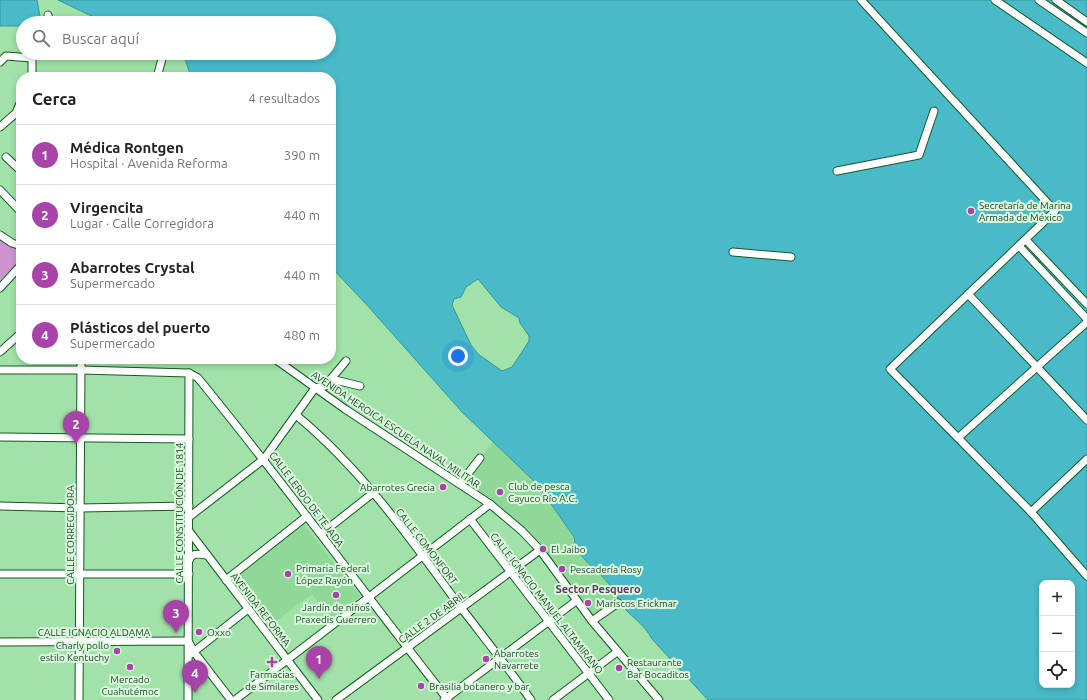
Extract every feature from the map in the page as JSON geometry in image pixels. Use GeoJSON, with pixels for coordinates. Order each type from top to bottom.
{"type":"FeatureCollection","features":[{"type":"Feature","properties":{"kind":"street"},"geometry":{"type":"LineString","coordinates":[[861,0],[1056,211],[890,369],[959,437],[1031,512],[1087,576]]}},
{"type":"Feature","properties":{"kind":"street"},"geometry":{"type":"LineString","coordinates":[[995,0],[1087,62]]}},
{"type":"Feature","properties":{"kind":"street"},"geometry":{"type":"LineString","coordinates":[[1039,0],[1087,33]]}},
{"type":"Feature","properties":{"kind":"street"},"geometry":{"type":"LineString","coordinates":[[1056,0],[1087,22]]}},
{"type":"Feature","properties":{"kind":"street"},"geometry":{"type":"LineString","coordinates":[[0,62],[6,56],[16,56]]}},
{"type":"Feature","properties":{"kind":"street"},"geometry":{"type":"LineString","coordinates":[[32,72],[33,60]]}},
{"type":"Feature","properties":{"kind":"street"},"geometry":{"type":"LineString","coordinates":[[158,72],[162,60]]}},
{"type":"Feature","properties":{"kind":"street"},"geometry":{"type":"LineString","coordinates":[[837,171],[919,155],[934,111]]}},
{"type":"Feature","properties":{"kind":"street"},"geometry":{"type":"LineString","coordinates":[[0,127],[16,113]]}},
{"type":"Feature","properties":{"kind":"street"},"geometry":{"type":"LineString","coordinates":[[6,157],[16,166]]}},
{"type":"Feature","properties":{"kind":"street"},"geometry":{"type":"LineString","coordinates":[[0,190],[16,207]]}},
{"type":"Feature","properties":{"kind":"street"},"geometry":{"type":"LineString","coordinates":[[0,235],[16,244]]}},
{"type":"Feature","properties":{"kind":"street"},"geometry":{"type":"LineString","coordinates":[[1026,240],[1087,304]]}},
{"type":"Feature","properties":{"kind":"street"},"geometry":{"type":"LineString","coordinates":[[1019,246],[1087,319]]}},
{"type":"Feature","properties":{"kind":"street"},"geometry":{"type":"LineString","coordinates":[[733,252],[792,257]]}},
{"type":"Feature","properties":{"kind":"street"},"geometry":{"type":"LineString","coordinates":[[0,288],[16,270]]}},
{"type":"Feature","properties":{"kind":"street"},"geometry":{"type":"LineString","coordinates":[[968,294],[1087,420]]}},
{"type":"Feature","properties":{"kind":"street"},"geometry":{"type":"LineString","coordinates":[[959,437],[1087,322]]}},
{"type":"Feature","properties":{"kind":"street"},"geometry":{"type":"LineString","coordinates":[[0,352],[16,338]]}},
{"type":"Feature","properties":{"kind":"street"},"geometry":{"type":"LineString","coordinates":[[189,517],[264,459],[316,388],[325,386],[346,361]]}},
{"type":"Feature","properties":{"kind":"street","name":"CALLE CORREGIDORA"},"geometry":{"type":"LineString","coordinates":[[79,700],[81,364]]}},
{"type":"Feature","properties":{"kind":"street","name":"AVENIDA HEROICA ESCUELA NAVAL MILITAR"},"geometry":{"type":"LineString","coordinates":[[282,364],[490,504],[522,531],[540,550],[592,622],[659,700]]}},
{"type":"Feature","properties":{"kind":"street"},"geometry":{"type":"LineString","coordinates":[[0,370],[81,370],[189,373]]}},
{"type":"Feature","properties":{"kind":"street","name":"CALLE CONSTITUCIÓN DE 1814"},"geometry":{"type":"LineString","coordinates":[[188,700],[189,373]]}},
{"type":"Feature","properties":{"kind":"street","name":"CALLE LERDO DE TEJADA"},"geometry":{"type":"LineString","coordinates":[[189,373],[198,378],[264,459],[446,699]]}},
{"type":"Feature","properties":{"kind":"street"},"geometry":{"type":"LineString","coordinates":[[331,379],[360,386]]}},
{"type":"Feature","properties":{"kind":"street","name":"CALLE COMONFORT"},"geometry":{"type":"LineString","coordinates":[[296,415],[324,439],[373,493],[423,555],[532,700]]}},
{"type":"Feature","properties":{"kind":"street"},"geometry":{"type":"LineString","coordinates":[[0,437],[189,439]]}},
{"type":"Feature","properties":{"kind":"street"},"geometry":{"type":"LineString","coordinates":[[460,484],[480,458]]}},
{"type":"Feature","properties":{"kind":"street"},"geometry":{"type":"LineString","coordinates":[[1031,512],[1087,459]]}},
{"type":"Feature","properties":{"kind":"street"},"geometry":{"type":"LineString","coordinates":[[321,534],[373,493]]}},
{"type":"Feature","properties":{"kind":"street"},"geometry":{"type":"LineString","coordinates":[[235,700],[490,504]]}},
{"type":"Feature","properties":{"kind":"street"},"geometry":{"type":"LineString","coordinates":[[0,506],[80,508],[189,506]]}},
{"type":"Feature","properties":{"kind":"street"},"geometry":{"type":"LineString","coordinates":[[226,580],[307,516]]}},
{"type":"Feature","properties":{"kind":"street","name":"CALLE IGNACIO MANUEL ALTAMIRANO"},"geometry":{"type":"LineString","coordinates":[[470,519],[609,700]]}},
{"type":"Feature","properties":{"kind":"street","name":"AVENIDA REFORMA"},"geometry":{"type":"LineString","coordinates":[[189,531],[318,700]]}},
{"type":"Feature","properties":{"kind":"street","name":"CALLE 2 DE ABRIL"},"geometry":{"type":"LineString","coordinates":[[336,700],[540,550]]}},
{"type":"Feature","properties":{"kind":"street"},"geometry":{"type":"LineString","coordinates":[[188,565],[189,559],[192,556],[196,554],[206,555]]}},
{"type":"Feature","properties":{"kind":"street"},"geometry":{"type":"LineString","coordinates":[[0,574],[188,574]]}},
{"type":"Feature","properties":{"kind":"street"},"geometry":{"type":"LineString","coordinates":[[446,699],[576,601]]}},
{"type":"Feature","properties":{"kind":"street"},"geometry":{"type":"LineString","coordinates":[[592,622],[618,603]]}},
{"type":"Feature","properties":{"kind":"street"},"geometry":{"type":"LineString","coordinates":[[188,657],[248,609]]}},
{"type":"Feature","properties":{"kind":"street"},"geometry":{"type":"LineString","coordinates":[[188,641],[194,652],[231,700]]}},
{"type":"Feature","properties":{"kind":"street","name":"CALLE IGNACIO ALDAMA"},"geometry":{"type":"LineString","coordinates":[[0,642],[188,641]]}},
{"type":"Feature","properties":{"kind":"street"},"geometry":{"type":"LineString","coordinates":[[553,700],[617,652]]}},
{"type":"Feature","properties":{"kind":"shaded area"},"geometry":{"type":"Polygon","coordinates":[[[0,240],[16,248],[16,265],[0,280],[0,240]]]}},
{"type":"Feature","properties":{"kind":"shaded area"},"geometry":{"type":"Polygon","coordinates":[[[493,442],[537,484],[573,537],[574,547],[593,569],[602,576],[620,600],[595,619],[542,549],[498,504],[463,482],[493,442]]]}},
{"type":"Feature","properties":{"kind":"shaded area","name":"Primaria Federal López Rayón"},"geometry":{"type":"Polygon","coordinates":[[[303,523],[360,596],[331,618],[312,594],[272,624],[235,576],[303,523]]]}},
{"type":"Feature","properties":{"kind":"water"},"geometry":{"type":"Polygon","coordinates":[[[0,0],[37,0],[40,16],[16,16],[16,26],[0,26],[0,0]]]}},
{"type":"Feature","properties":{"kind":"water"},"geometry":{"type":"Polygon","coordinates":[[[58,0],[1087,0],[1087,700],[708,700],[652,639],[644,627],[627,611],[606,580],[580,554],[574,537],[537,484],[462,412],[336,272],[336,72],[189,72],[185,60],[336,60],[336,16],[91,16],[58,0]],[[478,279],[466,287],[461,297],[454,299],[452,305],[471,345],[478,354],[502,371],[512,367],[529,341],[529,336],[520,323],[519,318],[501,307],[478,279]]]}},
{"type":"Feature","properties":{"kind":"place","name":"Secretaría de Marina Armada de México"},"geometry":{"type":"Point","coordinates":[971,211]}},
{"type":"Feature","properties":{"kind":"place","name":"Virgencita"},"geometry":{"type":"Point","coordinates":[76,444]}},
{"type":"Feature","properties":{"kind":"place","name":"Abarrotes Grecia"},"geometry":{"type":"Point","coordinates":[443,487]}},
{"type":"Feature","properties":{"kind":"place","name":"Club de pesca Cayuco Río A.C."},"geometry":{"type":"Point","coordinates":[500,492]}},
{"type":"Feature","properties":{"kind":"place","name":"El Jaibo"},"geometry":{"type":"Point","coordinates":[543,549]}},
{"type":"Feature","properties":{"kind":"place","name":"Pescadería Rosy"},"geometry":{"type":"Point","coordinates":[562,569]}},
{"type":"Feature","properties":{"kind":"place","name":"Primaria Federal López Rayón"},"geometry":{"type":"Point","coordinates":[288,574]}},
{"type":"Feature","properties":{"kind":"place","name":"Jardín de niños Praxedis Guerrero"},"geometry":{"type":"Point","coordinates":[336,595]}},
{"type":"Feature","properties":{"kind":"place","name":"Mariscos Erickmar"},"geometry":{"type":"Point","coordinates":[588,603]}},
{"type":"Feature","properties":{"kind":"place","name":"Oxxo"},"geometry":{"type":"Point","coordinates":[199,632]}},
{"type":"Feature","properties":{"kind":"place","name":"Abarrotes Crystal"},"geometry":{"type":"Point","coordinates":[176,633]}},
{"type":"Feature","properties":{"kind":"place","name":"Charly pollo estilo Kentuchy"},"geometry":{"type":"Point","coordinates":[117,651]}},
{"type":"Feature","properties":{"kind":"place","name":"Abarrotes Navarrete"},"geometry":{"type":"Point","coordinates":[486,659]}},
{"type":"Feature","properties":{"kind":"place","name":"Farmacias de Similares"},"geometry":{"type":"Point","coordinates":[272,662]}},
{"type":"Feature","properties":{"kind":"place","name":"Mercado Cuahutémoc"},"geometry":{"type":"Point","coordinates":[130,667]}},
{"type":"Feature","properties":{"kind":"place","name":"Restaurante Bar Bocaditos"},"geometry":{"type":"Point","coordinates":[619,668]}},
{"type":"Feature","properties":{"kind":"place","name":"Médica Rontgen"},"geometry":{"type":"Point","coordinates":[319,679]}},
{"type":"Feature","properties":{"kind":"place","name":"Brasilia botanero y bar"},"geometry":{"type":"Point","coordinates":[421,686]}},
{"type":"Feature","properties":{"kind":"place","name":"Plásticos del puerto"},"geometry":{"type":"Point","coordinates":[195,693]}},
{"type":"Feature","properties":{"kind":"district","name":"Sector Pesquero"},"geometry":{"type":"Point","coordinates":[598,589]}}]}
